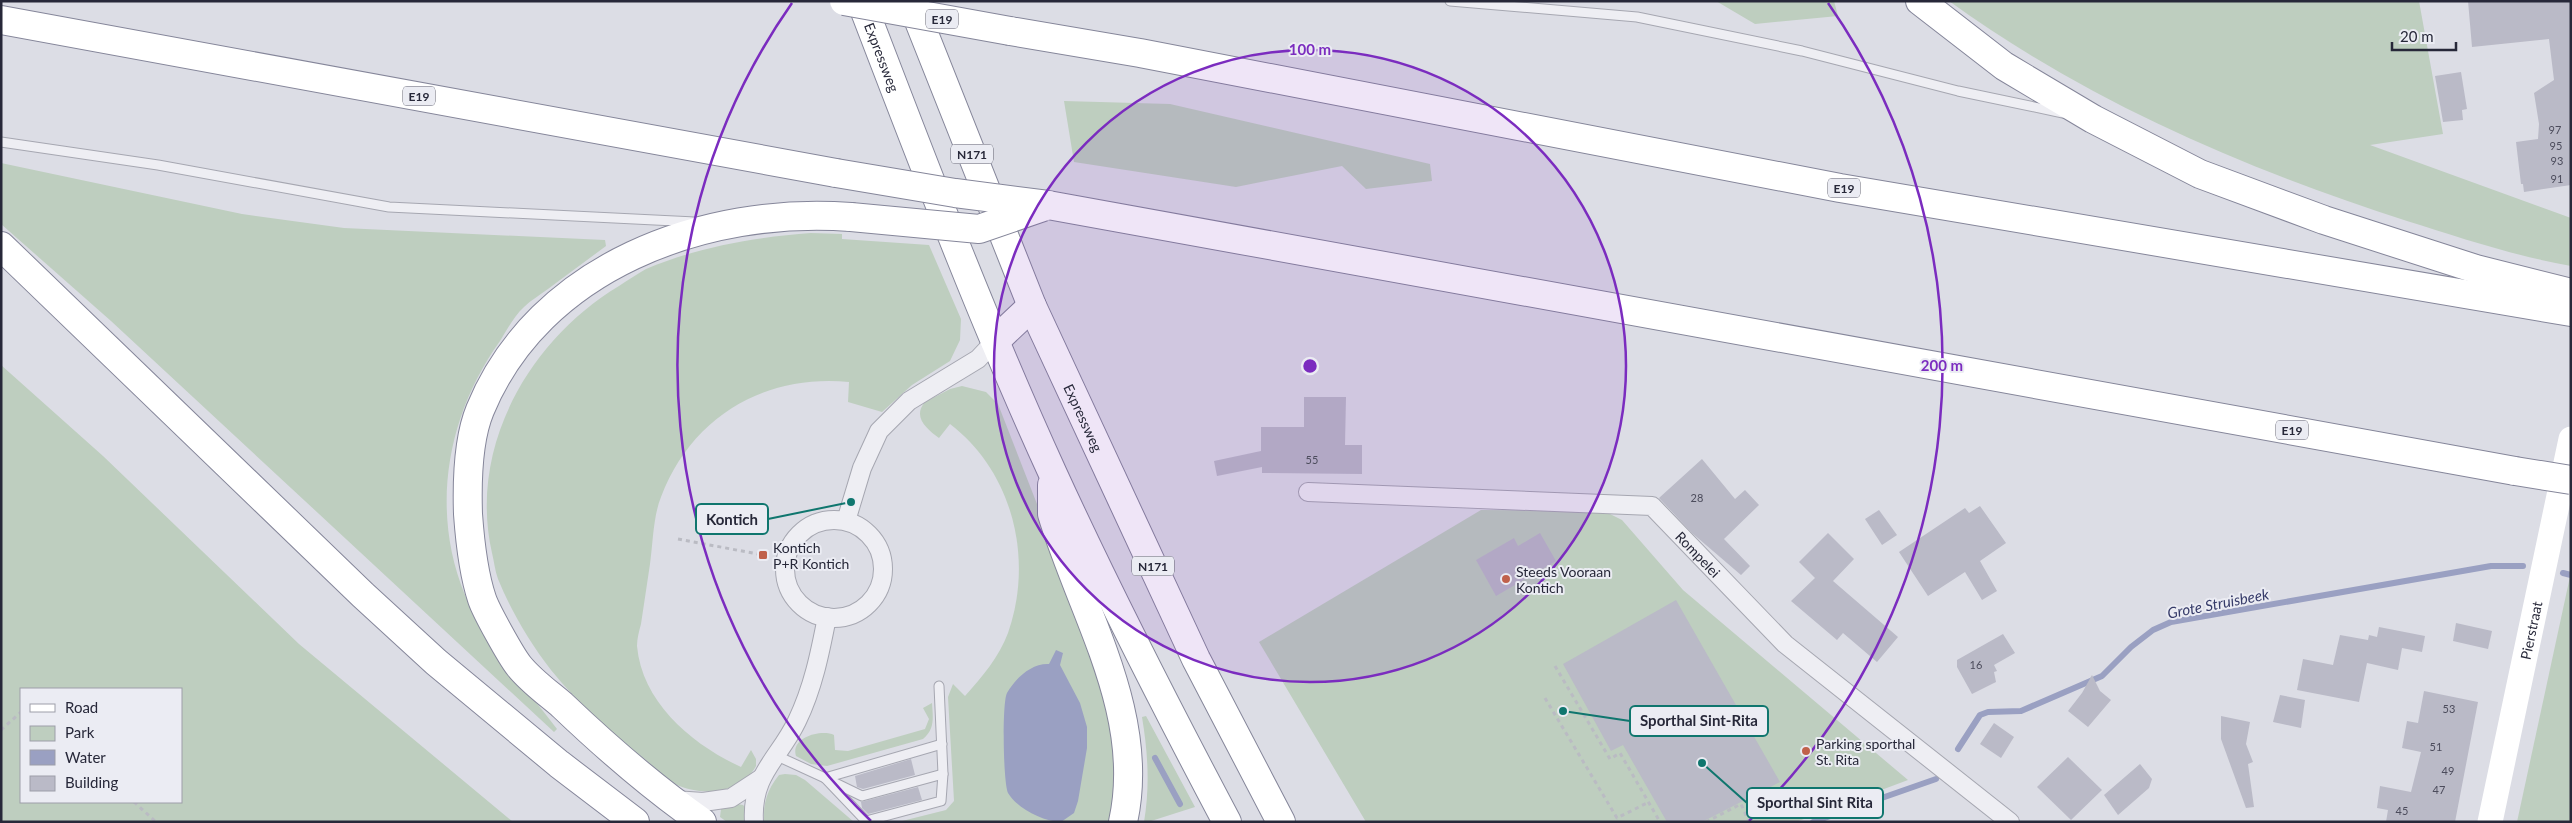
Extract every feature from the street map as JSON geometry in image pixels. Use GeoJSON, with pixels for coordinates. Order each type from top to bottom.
{"type":"FeatureCollection","features":[{"type":"Feature","properties":{"kind":"highway","name":"E19"},"geometry":{"type":"LineString","coordinates":[[844,1],[874,3],[1010,31],[1140,53],[1840,188],[2562,300]]}},
{"type":"Feature","properties":{"kind":"highway","name":"Expressweg"},"geometry":{"type":"LineString","coordinates":[[911,1],[1032,306],[1196,659],[1282,822]]}},
{"type":"Feature","properties":{"kind":"highway"},"geometry":{"type":"LineString","coordinates":[[1920,1],[2004,66],[2093,119],[2200,174],[2315,217],[2476,268],[2562,300]]}},
{"type":"Feature","properties":{"kind":"highway","name":"Expressweg"},"geometry":{"type":"LineString","coordinates":[[874,3],[958,255],[1053,474],[1144,666],[1226,822]]}},
{"type":"Feature","properties":{"kind":"highway","name":"E19"},"geometry":{"type":"LineString","coordinates":[[1,20],[836,173],[955,193],[1048,205],[2571,480]]}},
{"type":"Feature","properties":{"kind":"highway"},"geometry":{"type":"LineString","coordinates":[[702,822],[672,800],[597,738],[519,666],[482,601],[470,544],[466,475],[479,412],[504,362],[527,333],[568,295],[609,266],[657,244],[729,224],[779,217],[851,217],[979,229],[1048,205]]}},
{"type":"Feature","properties":{"kind":"highway"},"geometry":{"type":"LineString","coordinates":[[1,246],[363,595],[506,721],[634,822]]}},
{"type":"Feature","properties":{"kind":"highway"},"geometry":{"type":"LineString","coordinates":[[995,341],[1032,306]]}},
{"type":"Feature","properties":{"kind":"highway"},"geometry":{"type":"LineString","coordinates":[[1053,474],[1052,514],[1113,683],[1126,733],[1129,779],[1123,822]]}},
{"type":"Feature","properties":{"kind":"street"},"geometry":{"type":"LineString","coordinates":[[846,521],[862,468],[879,430],[909,401],[978,359],[995,341]]}},
{"type":"Feature","properties":{"kind":"street","name":"Pierstraat"},"geometry":{"type":"LineString","coordinates":[[2490,822],[2571,440]]}},
{"type":"Feature","properties":{"kind":"street","name":"Rompelei"},"geometry":{"type":"LineString","coordinates":[[1308,492],[1652,506],[1785,644],[2010,822]]}},
{"type":"Feature","properties":{"kind":"street"},"geometry":{"type":"LineString","coordinates":[[829,520],[846,521],[871,536],[881,554],[882,578],[876,594],[865,607],[846,616],[827,617],[803,606],[792,593],[786,577],[786,560],[791,546],[801,532],[812,524],[829,520]]}},
{"type":"Feature","properties":{"kind":"street"},"geometry":{"type":"LineString","coordinates":[[754,822],[760,779],[774,754],[797,722],[818,665],[827,617]]}},
{"type":"Feature","properties":{"kind":"street"},"geometry":{"type":"LineString","coordinates":[[672,800],[703,802],[731,798],[760,779]]}},
{"type":"Feature","properties":{"kind":"lane"},"geometry":{"type":"LineString","coordinates":[[1450,1],[1637,17],[1802,51],[1958,91],[2093,119]]}},
{"type":"Feature","properties":{"kind":"lane"},"geometry":{"type":"LineString","coordinates":[[1,142],[158,165],[389,207],[729,224]]}},
{"type":"Feature","properties":{"kind":"lane"},"geometry":{"type":"LineString","coordinates":[[825,778],[866,821],[940,801],[943,774],[938,686]]}},
{"type":"Feature","properties":{"kind":"lane"},"geometry":{"type":"LineString","coordinates":[[825,778],[942,744]]}},
{"type":"Feature","properties":{"kind":"lane"},"geometry":{"type":"LineString","coordinates":[[774,754],[862,796],[943,774]]}},
{"type":"Feature","properties":{"kind":"path"},"geometry":{"type":"LineString","coordinates":[[678,539],[763,555]]}},
{"type":"Feature","properties":{"kind":"path"},"geometry":{"type":"LineString","coordinates":[[1555,666],[1610,759],[1620,753],[1660,822]]}},
{"type":"Feature","properties":{"kind":"path"},"geometry":{"type":"LineString","coordinates":[[1545,698],[1617,820],[1649,802]]}},
{"type":"Feature","properties":{"kind":"path"},"geometry":{"type":"LineString","coordinates":[[1,730],[20,713]]}},
{"type":"Feature","properties":{"kind":"path"},"geometry":{"type":"LineString","coordinates":[[135,803],[156,822]]}},
{"type":"Feature","properties":{"kind":"path"},"geometry":{"type":"LineString","coordinates":[[1706,822],[1741,804],[1748,822]]}},
{"type":"Feature","properties":{"kind":"green space"},"geometry":{"type":"Polygon","coordinates":[[[1716,1],[1834,1],[1838,16],[1755,24],[1716,1]]]}},
{"type":"Feature","properties":{"kind":"green space"},"geometry":{"type":"Polygon","coordinates":[[[1949,1],[2419,1],[2443,134],[2370,145],[2571,218],[2571,266],[2509,252],[2407,221],[2286,179],[2227,155],[2112,101],[2056,70],[2002,37],[1949,1]]]}},
{"type":"Feature","properties":{"kind":"green space"},"geometry":{"type":"Polygon","coordinates":[[[1064,101],[1170,104],[1430,164],[1432,181],[1366,189],[1342,166],[1236,187],[1074,162],[1064,101]]]}},
{"type":"Feature","properties":{"kind":"green space"},"geometry":{"type":"Polygon","coordinates":[[[1,163],[242,214],[344,228],[605,240],[606,246],[530,302],[514,319],[482,370],[467,400],[456,431],[450,464],[447,497],[448,530],[454,563],[465,595],[495,648],[557,729],[554,732],[111,321],[1,224],[1,163]]]}},
{"type":"Feature","properties":{"kind":"green space"},"geometry":{"type":"Polygon","coordinates":[[[811,233],[842,234],[842,239],[929,245],[961,319],[960,340],[950,361],[912,385],[882,412],[848,402],[849,382],[818,381],[789,385],[761,394],[735,406],[712,423],[692,444],[675,468],[661,497],[655,521],[637,641],[641,667],[659,704],[688,734],[705,747],[741,767],[751,750],[756,759],[756,766],[741,782],[720,790],[697,791],[675,784],[668,779],[584,707],[561,683],[536,649],[515,615],[496,573],[487,513],[489,474],[498,436],[513,400],[533,366],[558,336],[587,309],[639,273],[666,261],[727,244],[811,233]]]}},
{"type":"Feature","properties":{"kind":"green space"},"geometry":{"type":"Polygon","coordinates":[[[1,365],[103,456],[299,644],[513,822],[1,822],[1,365]]]}},
{"type":"Feature","properties":{"kind":"green space"},"geometry":{"type":"Polygon","coordinates":[[[962,386],[986,392],[998,404],[1060,563],[1114,719],[1116,822],[898,822],[946,810],[954,801],[948,697],[953,684],[965,696],[990,666],[1008,633],[1016,605],[1019,576],[1018,547],[1012,519],[1003,492],[989,467],[972,444],[950,424],[939,438],[926,427],[921,418],[921,407],[925,402],[950,389],[962,386]]]}},
{"type":"Feature","properties":{"kind":"green space"},"geometry":{"type":"Polygon","coordinates":[[[1481,510],[1604,511],[1622,520],[1683,590],[1908,780],[1796,822],[1366,822],[1259,642],[1481,510]]]}},
{"type":"Feature","properties":{"kind":"green space"},"geometry":{"type":"Polygon","coordinates":[[[2571,572],[2571,822],[2517,822],[2571,572]]]}},
{"type":"Feature","properties":{"kind":"green space"},"geometry":{"type":"Polygon","coordinates":[[[932,703],[933,718],[930,731],[923,739],[827,766],[811,764],[796,756],[795,749],[802,739],[815,734],[829,733],[834,735],[835,750],[848,751],[925,729],[929,719],[923,708],[932,703]]]}},
{"type":"Feature","properties":{"kind":"green space"},"geometry":{"type":"Polygon","coordinates":[[[1146,716],[1195,807],[1144,822],[1148,770],[1142,717],[1146,716]]]}},
{"type":"Feature","properties":{"kind":"green space"},"geometry":{"type":"Polygon","coordinates":[[[779,775],[796,775],[805,780],[854,822],[764,822],[765,803],[771,786],[779,775]]]}},
{"type":"Feature","properties":{"kind":"green space"},"geometry":{"type":"Polygon","coordinates":[[[737,804],[743,805],[746,808],[746,822],[727,822],[720,817],[721,809],[737,804]]]}},
{"type":"Feature","properties":{"kind":"water"},"geometry":{"type":"Polygon","coordinates":[[[1056,650],[1063,653],[1060,665],[1080,703],[1087,727],[1087,748],[1078,801],[1074,813],[1061,822],[1039,817],[1024,809],[1012,799],[1006,786],[1004,759],[1004,711],[1007,693],[1014,682],[1024,673],[1036,666],[1049,664],[1056,650]]]}},
{"type":"Feature","properties":{"kind":"building"},"geometry":{"type":"Polygon","coordinates":[[[2468,1],[2571,1],[2571,185],[2524,192],[2523,184],[2521,184],[2516,142],[2538,139],[2539,124],[2534,93],[2554,80],[2549,39],[2472,47],[2468,1]]]}},
{"type":"Feature","properties":{"kind":"building"},"geometry":{"type":"Polygon","coordinates":[[[2461,72],[2467,109],[2462,110],[2463,120],[2443,122],[2435,76],[2461,72]]]}},
{"type":"Feature","properties":{"kind":"building"},"geometry":{"type":"Polygon","coordinates":[[[1304,397],[1346,397],[1345,445],[1362,445],[1362,474],[1262,473],[1262,467],[1217,476],[1214,461],[1261,451],[1261,427],[1304,427],[1304,397]]]}},
{"type":"Feature","properties":{"kind":"building"},"geometry":{"type":"Polygon","coordinates":[[[1702,459],[1735,499],[1745,490],[1759,505],[1724,539],[1750,566],[1741,575],[1692,533],[1659,498],[1702,459]]]}},
{"type":"Feature","properties":{"kind":"building"},"geometry":{"type":"Polygon","coordinates":[[[1980,506],[2006,543],[1980,561],[1997,591],[1982,600],[1965,572],[1928,596],[1899,552],[1965,508],[1969,513],[1980,506]]]}},
{"type":"Feature","properties":{"kind":"building"},"geometry":{"type":"Polygon","coordinates":[[[1879,510],[1897,535],[1882,545],[1865,519],[1879,510]]]}},
{"type":"Feature","properties":{"kind":"building","name":"Steeds Vooraan Kontich"},"geometry":{"type":"Polygon","coordinates":[[[1540,533],[1556,561],[1496,596],[1476,560],[1514,538],[1518,546],[1540,533]]]}},
{"type":"Feature","properties":{"kind":"building"},"geometry":{"type":"Polygon","coordinates":[[[1828,533],[1854,559],[1833,581],[1898,637],[1877,662],[1843,633],[1837,640],[1791,601],[1815,578],[1799,562],[1828,533]]]}},
{"type":"Feature","properties":{"kind":"building"},"geometry":{"type":"Polygon","coordinates":[[[1676,600],[1780,782],[1702,822],[1667,822],[1623,745],[1611,751],[1563,664],[1676,600]]]}},
{"type":"Feature","properties":{"kind":"building"},"geometry":{"type":"Polygon","coordinates":[[[2456,623],[2492,631],[2488,649],[2453,641],[2456,623]]]}},
{"type":"Feature","properties":{"kind":"building"},"geometry":{"type":"Polygon","coordinates":[[[2379,627],[2425,636],[2422,652],[2402,648],[2398,670],[2367,663],[2359,702],[2297,690],[2303,659],[2333,665],[2340,635],[2368,640],[2369,635],[2377,637],[2379,627]]]}},
{"type":"Feature","properties":{"kind":"building"},"geometry":{"type":"Polygon","coordinates":[[[2003,634],[2015,653],[1994,665],[1997,671],[1994,672],[1996,682],[1972,694],[1957,667],[1957,660],[2003,634]]]}},
{"type":"Feature","properties":{"kind":"building"},"geometry":{"type":"Polygon","coordinates":[[[2092,675],[2100,691],[2111,700],[2088,727],[2068,711],[2082,693],[2092,675]]]}},
{"type":"Feature","properties":{"kind":"building"},"geometry":{"type":"Polygon","coordinates":[[[2424,691],[2478,702],[2455,822],[2386,822],[2388,810],[2377,808],[2380,786],[2411,792],[2421,752],[2402,748],[2407,721],[2418,723],[2424,691]]]}},
{"type":"Feature","properties":{"kind":"building"},"geometry":{"type":"Polygon","coordinates":[[[2280,695],[2305,700],[2301,728],[2273,722],[2280,695]]]}},
{"type":"Feature","properties":{"kind":"building"},"geometry":{"type":"Polygon","coordinates":[[[2221,716],[2250,722],[2246,744],[2253,762],[2248,764],[2254,807],[2246,808],[2221,739],[2221,716]]]}},
{"type":"Feature","properties":{"kind":"building"},"geometry":{"type":"Polygon","coordinates":[[[1994,723],[2014,737],[2001,758],[1980,744],[1994,723]]]}},
{"type":"Feature","properties":{"kind":"building"},"geometry":{"type":"Polygon","coordinates":[[[2068,757],[2102,790],[2071,820],[2037,787],[2068,757]]]}},
{"type":"Feature","properties":{"kind":"building"},"geometry":{"type":"Polygon","coordinates":[[[911,759],[915,775],[863,789],[857,787],[855,776],[911,759]]]}},
{"type":"Feature","properties":{"kind":"building"},"geometry":{"type":"Polygon","coordinates":[[[2140,764],[2152,779],[2149,788],[2118,815],[2104,795],[2140,764]]]}},
{"type":"Feature","properties":{"kind":"building"},"geometry":{"type":"Polygon","coordinates":[[[918,787],[922,800],[868,814],[862,808],[861,802],[918,787]]]}},
{"type":"Feature","properties":{"kind":"waterway","name":"Grote Struisbeek"},"geometry":{"type":"LineString","coordinates":[[1958,749],[1980,715],[1988,712],[2021,711],[2102,676],[2131,647],[2153,630],[2171,622],[2491,566],[2523,566]]}},
{"type":"Feature","properties":{"kind":"waterway","name":"Grote Struisbeek"},"geometry":{"type":"LineString","coordinates":[[2563,573],[2571,575]]}},
{"type":"Feature","properties":{"kind":"waterway"},"geometry":{"type":"LineString","coordinates":[[1155,758],[1180,804]]}},
{"type":"Feature","properties":{"kind":"waterway","name":"Grote Struisbeek"},"geometry":{"type":"LineString","coordinates":[[1813,822],[1936,779]]}},
{"type":"Feature","properties":{"kind":"place","name":"Kontich"},"geometry":{"type":"Point","coordinates":[851,502]}},
{"type":"Feature","properties":{"kind":"place","name":"Kontich P+R Kontich"},"geometry":{"type":"Point","coordinates":[763,555]}},
{"type":"Feature","properties":{"kind":"place","name":"Steeds Vooraan Kontich"},"geometry":{"type":"Point","coordinates":[1506,579]}},
{"type":"Feature","properties":{"kind":"place","name":"Sporthal Sint-Rita"},"geometry":{"type":"Point","coordinates":[1563,711]}},
{"type":"Feature","properties":{"kind":"place","name":"Parking sporthal St. Rita"},"geometry":{"type":"Point","coordinates":[1806,751]}},
{"type":"Feature","properties":{"kind":"place","name":"Sporthal Sint Rita"},"geometry":{"type":"Point","coordinates":[1702,763]}}]}
